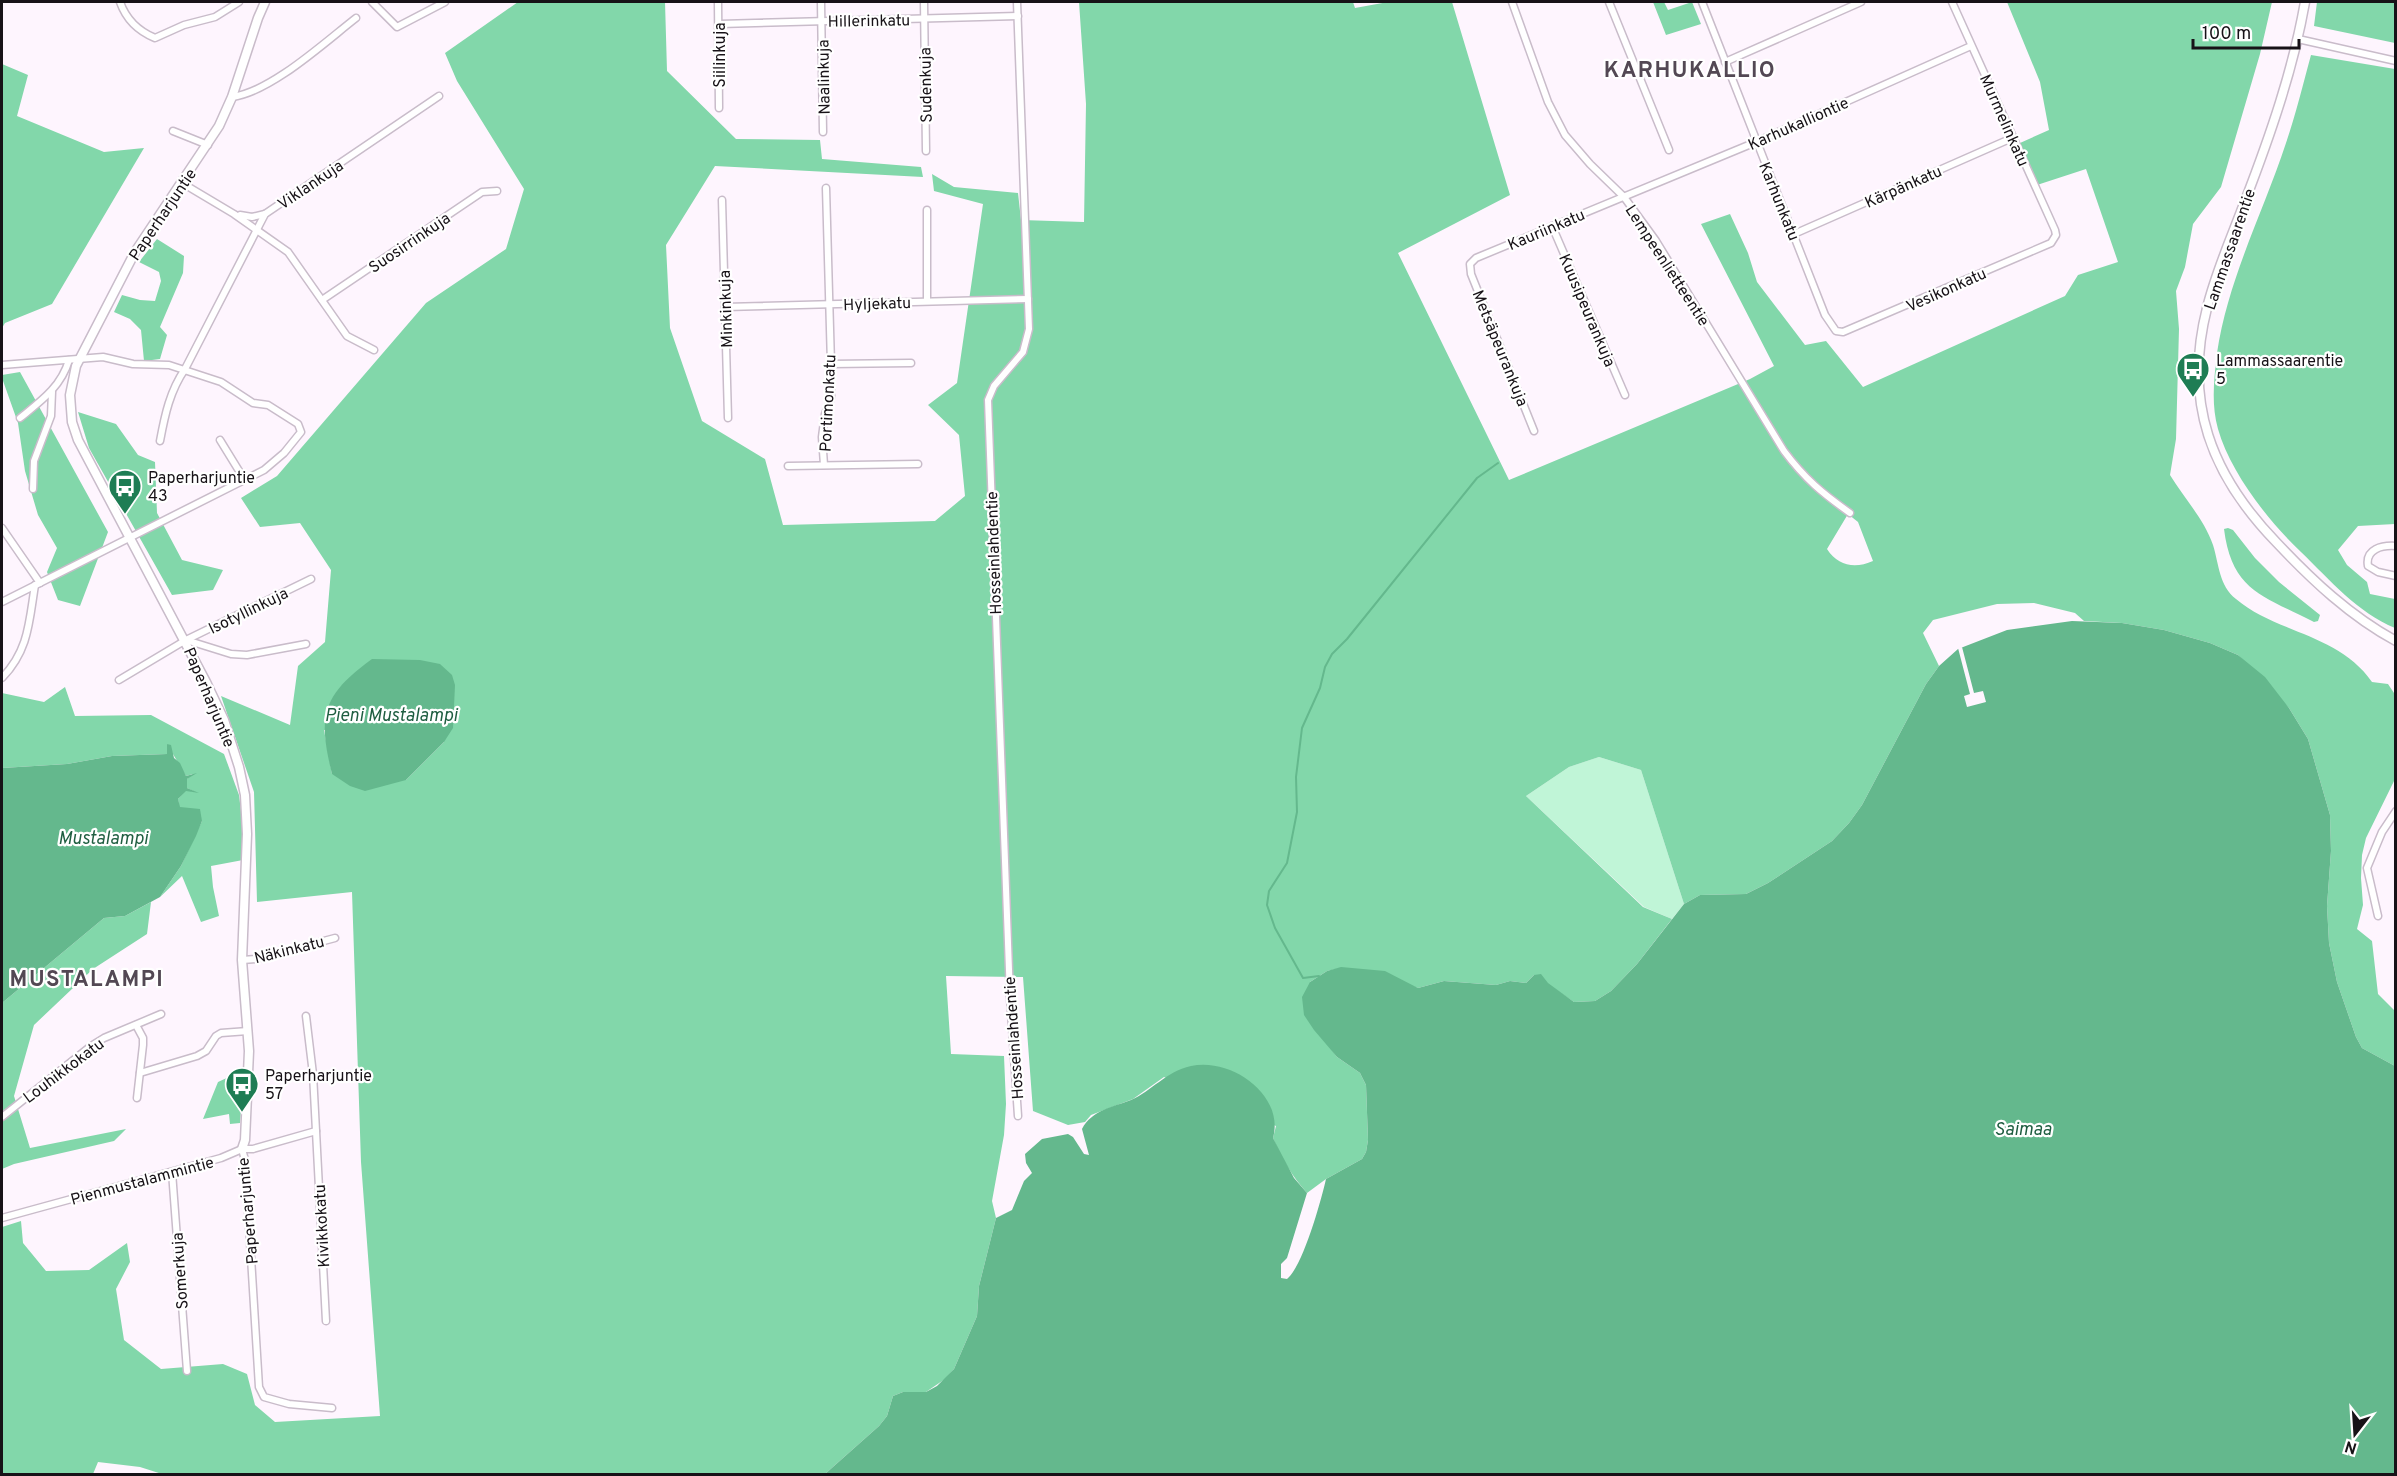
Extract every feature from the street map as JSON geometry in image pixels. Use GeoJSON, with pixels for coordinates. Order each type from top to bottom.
{"type":"FeatureCollection","features":[{"type":"Feature","properties":{"kind":"street"},"geometry":{"type":"LineString","coordinates":[[120,2],[132,24],[155,38],[184,25],[215,17],[239,2]]}},
{"type":"Feature","properties":{"kind":"street","name":"Paperharjuntie"},"geometry":{"type":"LineString","coordinates":[[265,2],[232,97],[208,145],[135,252],[80,360],[71,384],[72,422],[78,440],[186,640],[224,720],[239,767],[245,795],[247,834],[242,960],[248,1031],[247,1104],[245,1140],[242,1149],[245,1160],[258,1387],[264,1396],[289,1404],[332,1408]]}},
{"type":"Feature","properties":{"kind":"street"},"geometry":{"type":"LineString","coordinates":[[372,2],[393,25],[400,27],[445,2]]}},
{"type":"Feature","properties":{"kind":"street","name":"Siilinkuja"},"geometry":{"type":"LineString","coordinates":[[718,2],[719,108]]}},
{"type":"Feature","properties":{"kind":"street","name":"Naalinkuja"},"geometry":{"type":"LineString","coordinates":[[821,2],[824,132]]}},
{"type":"Feature","properties":{"kind":"street","name":"Sudenkuja"},"geometry":{"type":"LineString","coordinates":[[924,2],[926,151]]}},
{"type":"Feature","properties":{"kind":"street","name":"Hosseinlahdentie"},"geometry":{"type":"LineString","coordinates":[[1017,2],[1029,329],[1023,352],[994,386],[988,400],[1010,997],[1018,1116]]}},
{"type":"Feature","properties":{"kind":"street","name":"Lempeenlietteentie"},"geometry":{"type":"LineString","coordinates":[[1512,2],[1548,102],[1564,135],[1590,165],[1624,196],[1656,241],[1784,451],[1819,491],[1850,513]]}},
{"type":"Feature","properties":{"kind":"street"},"geometry":{"type":"LineString","coordinates":[[1609,2],[1669,150]]}},
{"type":"Feature","properties":{"kind":"street","name":"Karhunkatu"},"geometry":{"type":"LineString","coordinates":[[1702,2],[1825,315],[1836,331]]}},
{"type":"Feature","properties":{"kind":"street"},"geometry":{"type":"LineString","coordinates":[[1725,62],[1861,2]]}},
{"type":"Feature","properties":{"kind":"street","name":"Murmelinkatu"},"geometry":{"type":"LineString","coordinates":[[1952,2],[2055,230],[2054,239]]}},
{"type":"Feature","properties":{"kind":"street","name":"Lammassaarentie"},"geometry":{"type":"LineString","coordinates":[[2305,2],[2298,39],[2266,144],[2206,310],[2199,360],[2199,402],[2205,431],[2217,461],[2254,518],[2322,587],[2364,621],[2396,640]]}},
{"type":"Feature","properties":{"kind":"street","name":"Hillerinkatu"},"geometry":{"type":"LineString","coordinates":[[720,24],[1018,16]]}},
{"type":"Feature","properties":{"kind":"street"},"geometry":{"type":"LineString","coordinates":[[232,97],[242,96],[277,78],[356,18]]}},
{"type":"Feature","properties":{"kind":"street"},"geometry":{"type":"LineString","coordinates":[[2298,39],[2396,61]]}},
{"type":"Feature","properties":{"kind":"street","name":"Karhukalliontie"},"geometry":{"type":"LineString","coordinates":[[1624,196],[1756,142],[1971,46]]}},
{"type":"Feature","properties":{"kind":"street","name":"Viklankuja"},"geometry":{"type":"LineString","coordinates":[[160,441],[168,400],[265,214],[439,96]]}},
{"type":"Feature","properties":{"kind":"street"},"geometry":{"type":"LineString","coordinates":[[173,131],[208,145]]}},
{"type":"Feature","properties":{"kind":"street","name":"Kärpänkatu"},"geometry":{"type":"LineString","coordinates":[[1794,234],[2012,138]]}},
{"type":"Feature","properties":{"kind":"street"},"geometry":{"type":"LineString","coordinates":[[182,183],[234,213],[288,252],[346,336],[374,350]]}},
{"type":"Feature","properties":{"kind":"street","name":"Portimonkatu"},"geometry":{"type":"LineString","coordinates":[[824,465],[822,437],[825,414],[831,398],[826,188]]}},
{"type":"Feature","properties":{"kind":"street","name":"Suosirrinkuja"},"geometry":{"type":"LineString","coordinates":[[322,300],[482,192],[497,191]]}},
{"type":"Feature","properties":{"kind":"street","name":"Kauriinkatu"},"geometry":{"type":"LineString","coordinates":[[1470,264],[1476,258],[1624,196]]}},
{"type":"Feature","properties":{"kind":"street","name":"Minkinkuja"},"geometry":{"type":"LineString","coordinates":[[722,200],[728,418]]}},
{"type":"Feature","properties":{"kind":"street"},"geometry":{"type":"LineString","coordinates":[[927,210],[927,301]]}},
{"type":"Feature","properties":{"kind":"street"},"geometry":{"type":"LineString","coordinates":[[234,213],[246,217],[265,214]]}},
{"type":"Feature","properties":{"kind":"street","name":"Kuusipeurankuja"},"geometry":{"type":"LineString","coordinates":[[1552,226],[1624,395]]}},
{"type":"Feature","properties":{"kind":"street","name":"Vesikonkatu"},"geometry":{"type":"LineString","coordinates":[[1836,331],[1855,329],[2051,243],[2054,239]]}},
{"type":"Feature","properties":{"kind":"street","name":"Metsäpeurankuja"},"geometry":{"type":"LineString","coordinates":[[1470,264],[1471,274],[1534,430]]}},
{"type":"Feature","properties":{"kind":"street","name":"Hyljekatu"},"geometry":{"type":"LineString","coordinates":[[725,307],[1028,298]]}},
{"type":"Feature","properties":{"kind":"street"},"geometry":{"type":"LineString","coordinates":[[2,365],[103,357],[133,364],[157,363],[185,369],[222,382],[253,403],[268,405],[288,416],[301,427],[299,437],[264,470],[2,602]]}},
{"type":"Feature","properties":{"kind":"street"},"geometry":{"type":"LineString","coordinates":[[20,418],[51,392],[65,372],[69,360]]}},
{"type":"Feature","properties":{"kind":"street"},"geometry":{"type":"LineString","coordinates":[[831,364],[911,363]]}},
{"type":"Feature","properties":{"kind":"street"},"geometry":{"type":"LineString","coordinates":[[33,489],[34,461],[51,416],[51,392]]}},
{"type":"Feature","properties":{"kind":"street"},"geometry":{"type":"LineString","coordinates":[[220,440],[244,479]]}},
{"type":"Feature","properties":{"kind":"street"},"geometry":{"type":"LineString","coordinates":[[788,466],[918,464]]}},
{"type":"Feature","properties":{"kind":"street"},"geometry":{"type":"LineString","coordinates":[[2,528],[38,584],[20,656],[2,678]]}},
{"type":"Feature","properties":{"kind":"street"},"geometry":{"type":"LineString","coordinates":[[2396,546],[2387,545],[2377,548],[2369,554],[2367,560],[2368,566],[2378,572],[2396,576]]}},
{"type":"Feature","properties":{"kind":"street","name":"Isotyllinkuja"},"geometry":{"type":"LineString","coordinates":[[119,680],[186,640],[311,579]]}},
{"type":"Feature","properties":{"kind":"street"},"geometry":{"type":"LineString","coordinates":[[186,640],[231,654],[247,655],[306,645]]}},
{"type":"Feature","properties":{"kind":"street"},"geometry":{"type":"LineString","coordinates":[[2378,916],[2367,868],[2382,832],[2396,811]]}},
{"type":"Feature","properties":{"kind":"street","name":"Näkinkatu"},"geometry":{"type":"LineString","coordinates":[[242,960],[256,959],[335,938]]}},
{"type":"Feature","properties":{"kind":"street","name":"Louhikkokatu"},"geometry":{"type":"LineString","coordinates":[[2,1117],[91,1046],[104,1038],[161,1014]]}},
{"type":"Feature","properties":{"kind":"street","name":"Kivikkokatu"},"geometry":{"type":"LineString","coordinates":[[306,1016],[313,1074],[326,1321]]}},
{"type":"Feature","properties":{"kind":"street"},"geometry":{"type":"LineString","coordinates":[[136,1025],[143,1045],[137,1098]]}},
{"type":"Feature","properties":{"kind":"street"},"geometry":{"type":"LineString","coordinates":[[140,1072],[197,1056],[206,1051],[216,1036],[221,1033],[248,1031]]}},
{"type":"Feature","properties":{"kind":"street","name":"Pienmustalammintie"},"geometry":{"type":"LineString","coordinates":[[2,1218],[232,1155],[242,1149],[253,1149],[316,1131]]}},
{"type":"Feature","properties":{"kind":"street","name":"Somerkuja"},"geometry":{"type":"LineString","coordinates":[[172,1172],[187,1371]]}},
{"type":"Feature","properties":{"kind":"shaded area"},"geometry":{"type":"Polygon","coordinates":[[[518,2],[665,2],[667,71],[736,139],[820,140],[822,159],[921,167],[923,177],[715,166],[666,245],[670,328],[702,421],[765,459],[783,525],[935,521],[965,496],[959,435],[928,405],[957,383],[983,204],[934,191],[932,174],[954,187],[1018,193],[1021,220],[1084,222],[1086,104],[1079,2],[1353,2],[1355,8],[1388,2],[1452,2],[1510,195],[1398,253],[1509,480],[1750,379],[1774,366],[1701,224],[1730,214],[1748,253],[1757,282],[1805,345],[1826,341],[1863,387],[2065,296],[2078,275],[2118,262],[2086,169],[2037,185],[2020,143],[2049,130],[2040,82],[2007,2],[2272,2],[2260,54],[2221,187],[2193,224],[2185,267],[2176,291],[2179,329],[2176,439],[2170,475],[2209,535],[2220,574],[2230,594],[2269,620],[2325,644],[2342,654],[2358,666],[2372,682],[2388,684],[2394,693],[2395,779],[2366,838],[2362,855],[2363,905],[2357,929],[2372,941],[2378,994],[2395,1011],[2395,1066],[2362,1048],[2337,982],[2329,943],[2327,906],[2331,851],[2330,815],[2308,739],[2289,708],[2238,655],[2210,643],[2164,630],[2122,623],[2084,621],[2075,613],[2034,603],[1997,604],[1933,620],[1923,633],[1939,666],[1926,684],[1862,805],[1832,841],[1768,883],[1746,894],[1700,895],[1684,904],[1641,770],[1599,757],[1569,767],[1526,796],[1643,907],[1672,919],[1637,964],[1611,991],[1595,1001],[1574,1002],[1534,975],[1526,983],[1510,981],[1496,985],[1444,981],[1418,988],[1362,970],[1341,968],[1327,971],[1310,982],[1328,1045],[1337,1057],[1360,1073],[1366,1085],[1368,1140],[1362,1159],[1326,1179],[1307,1193],[1292,1174],[1276,1146],[1273,1138],[1276,1126],[1164,1077],[1133,1099],[1091,1115],[1085,1122],[1068,1125],[1033,1111],[1023,977],[946,976],[951,1054],[1004,1056],[1006,1104],[1004,1135],[992,1201],[996,1218],[979,1286],[977,1316],[954,1369],[945,1379],[926,1392],[903,1392],[893,1396],[887,1416],[879,1426],[825,1474],[162,1474],[140,1467],[98,1462],[93,1474],[2,1474],[2,1227],[21,1221],[23,1243],[46,1271],[89,1270],[127,1243],[130,1262],[116,1289],[124,1340],[161,1369],[223,1364],[247,1374],[255,1405],[275,1422],[380,1416],[361,1162],[352,892],[257,902],[254,792],[221,696],[290,725],[298,666],[325,642],[331,570],[300,523],[260,527],[241,498],[277,476],[426,303],[506,249],[524,189],[457,81],[445,53],[518,2]],[[1848,514],[1827,549],[1836,559],[1847,564],[1860,565],[1873,561],[1858,522],[1848,514]],[[324,730],[332,774],[406,780],[444,742],[324,730]]]}},
{"type":"Feature","properties":{"kind":"shaded area"},"geometry":{"type":"Polygon","coordinates":[[[1653,2],[1664,2],[1668,10],[1692,2],[1701,24],[1666,35],[1653,2]]]}},
{"type":"Feature","properties":{"kind":"shaded area"},"geometry":{"type":"Polygon","coordinates":[[[2317,2],[2395,2],[2395,43],[2314,26],[2317,2]]]}},
{"type":"Feature","properties":{"kind":"shaded area"},"geometry":{"type":"Polygon","coordinates":[[[2311,55],[2395,69],[2395,524],[2358,526],[2338,550],[2347,565],[2367,582],[2370,594],[2395,599],[2395,628],[2369,614],[2345,595],[2276,526],[2241,479],[2224,445],[2216,420],[2214,382],[2217,353],[2229,299],[2290,132],[2311,55]]]}},
{"type":"Feature","properties":{"kind":"shaded area"},"geometry":{"type":"Polygon","coordinates":[[[2,64],[28,75],[17,116],[104,152],[144,148],[52,304],[5,323],[2,328],[2,64]]]}},
{"type":"Feature","properties":{"kind":"shaded area"},"geometry":{"type":"Polygon","coordinates":[[[157,239],[184,256],[183,273],[160,327],[167,335],[160,359],[144,361],[141,330],[130,319],[114,312],[122,295],[155,301],[161,281],[159,272],[139,262],[157,239]]]}},
{"type":"Feature","properties":{"kind":"shaded area"},"geometry":{"type":"Polygon","coordinates":[[[20,372],[108,532],[80,606],[58,600],[47,572],[57,548],[38,515],[25,471],[18,423],[2,378],[2,375],[20,372]]]}},
{"type":"Feature","properties":{"kind":"shaded area"},"geometry":{"type":"Polygon","coordinates":[[[78,412],[116,424],[138,455],[155,462],[157,513],[182,560],[223,570],[213,590],[172,595],[89,448],[78,412]]]}},
{"type":"Feature","properties":{"kind":"shaded area"},"geometry":{"type":"Polygon","coordinates":[[[2224,529],[2233,530],[2255,558],[2279,582],[2320,615],[2318,621],[2314,622],[2266,598],[2243,579],[2234,566],[2228,550],[2224,529]]]}},
{"type":"Feature","properties":{"kind":"shaded area"},"geometry":{"type":"Polygon","coordinates":[[[65,687],[75,716],[151,715],[224,754],[239,795],[243,827],[243,860],[211,866],[219,916],[201,922],[182,876],[160,897],[181,866],[202,821],[179,807],[178,799],[186,790],[195,792],[187,788],[187,779],[193,774],[186,776],[167,744],[167,754],[112,756],[67,764],[2,768],[2,693],[44,702],[65,687]]]}},
{"type":"Feature","properties":{"kind":"shaded area"},"geometry":{"type":"Polygon","coordinates":[[[1599,757],[1641,770],[1684,904],[1672,919],[1644,907],[1526,796],[1569,767],[1599,757]]]}},
{"type":"Feature","properties":{"kind":"shaded area"},"geometry":{"type":"Polygon","coordinates":[[[151,902],[147,934],[93,969],[34,1025],[14,1096],[30,1148],[126,1129],[114,1141],[14,1164],[2,1169],[2,1003],[104,918],[125,916],[151,902]]]}},
{"type":"Feature","properties":{"kind":"shaded area"},"geometry":{"type":"Polygon","coordinates":[[[244,1070],[240,1123],[230,1124],[229,1114],[203,1119],[218,1082],[244,1070]]]}},
{"type":"Feature","properties":{"kind":"water","name":"Saimaa"},"geometry":{"type":"Polygon","coordinates":[[[2072,621],[2122,623],[2164,630],[2210,643],[2238,655],[2265,677],[2289,708],[2308,739],[2330,815],[2331,851],[2327,906],[2329,943],[2337,982],[2362,1048],[2395,1066],[2395,1474],[825,1474],[879,1426],[887,1416],[893,1396],[903,1392],[926,1392],[937,1386],[954,1369],[977,1316],[979,1286],[996,1218],[1012,1210],[1024,1181],[1032,1173],[1026,1163],[1025,1154],[1042,1139],[1068,1134],[1073,1137],[1084,1154],[1089,1155],[1082,1129],[1097,1113],[1139,1096],[1166,1077],[1191,1066],[1222,1067],[1238,1073],[1252,1082],[1271,1107],[1275,1122],[1273,1138],[1294,1178],[1307,1193],[1287,1258],[1281,1264],[1281,1278],[1287,1279],[1305,1247],[1326,1179],[1362,1159],[1368,1140],[1366,1085],[1360,1073],[1337,1057],[1304,1015],[1302,997],[1310,982],[1327,971],[1341,967],[1385,971],[1418,988],[1444,981],[1496,985],[1510,981],[1526,983],[1534,975],[1541,974],[1548,983],[1574,1002],[1595,1001],[1611,991],[1637,964],[1684,904],[1700,895],[1746,894],[1768,883],[1832,841],[1862,805],[1926,684],[1939,666],[1958,649],[2007,630],[2072,621]]]}},
{"type":"Feature","properties":{"kind":"water","name":"Pieni Mustalampi"},"geometry":{"type":"Polygon","coordinates":[[[372,659],[420,660],[440,664],[452,675],[455,685],[453,728],[444,742],[406,780],[365,791],[350,786],[332,774],[327,753],[325,721],[334,695],[372,659]]]}},
{"type":"Feature","properties":{"kind":"water","name":"Mustalampi"},"geometry":{"type":"Polygon","coordinates":[[[167,744],[171,745],[174,758],[180,763],[186,776],[197,773],[187,779],[187,788],[199,793],[186,791],[178,799],[180,807],[200,809],[202,821],[181,866],[160,897],[125,916],[104,918],[2,1003],[2,768],[67,764],[112,756],[167,754],[167,744]]]}},
{"type":"Feature","properties":{"kind":"pier"},"geometry":{"type":"Polygon","coordinates":[[[1962,647],[1974,693],[1983,691],[1986,702],[1967,707],[1964,696],[1970,694],[1958,648],[1962,647]]]}},
{"type":"Feature","properties":{"kind":"waterway"},"geometry":{"type":"LineString","coordinates":[[1319,976],[1303,978],[1275,928],[1267,905],[1269,891],[1287,863],[1297,812],[1296,777],[1302,728],[1332,654],[1347,639],[1477,478],[1498,463]]}},
{"type":"Feature","properties":{"kind":"place","name":"Lammassaarentie 5"},"geometry":{"type":"Point","coordinates":[2193,398]}},
{"type":"Feature","properties":{"kind":"place","name":"Paperharjuntie 43"},"geometry":{"type":"Point","coordinates":[125,515]}},
{"type":"Feature","properties":{"kind":"place","name":"Paperharjuntie 57"},"geometry":{"type":"Point","coordinates":[242,1113]}},
{"type":"Feature","properties":{"kind":"district","name":"KARHUKALLIO"},"geometry":{"type":"Point","coordinates":[1690,69]}},
{"type":"Feature","properties":{"kind":"district","name":"MUSTALAMPI"},"geometry":{"type":"Point","coordinates":[87,978]}}]}
